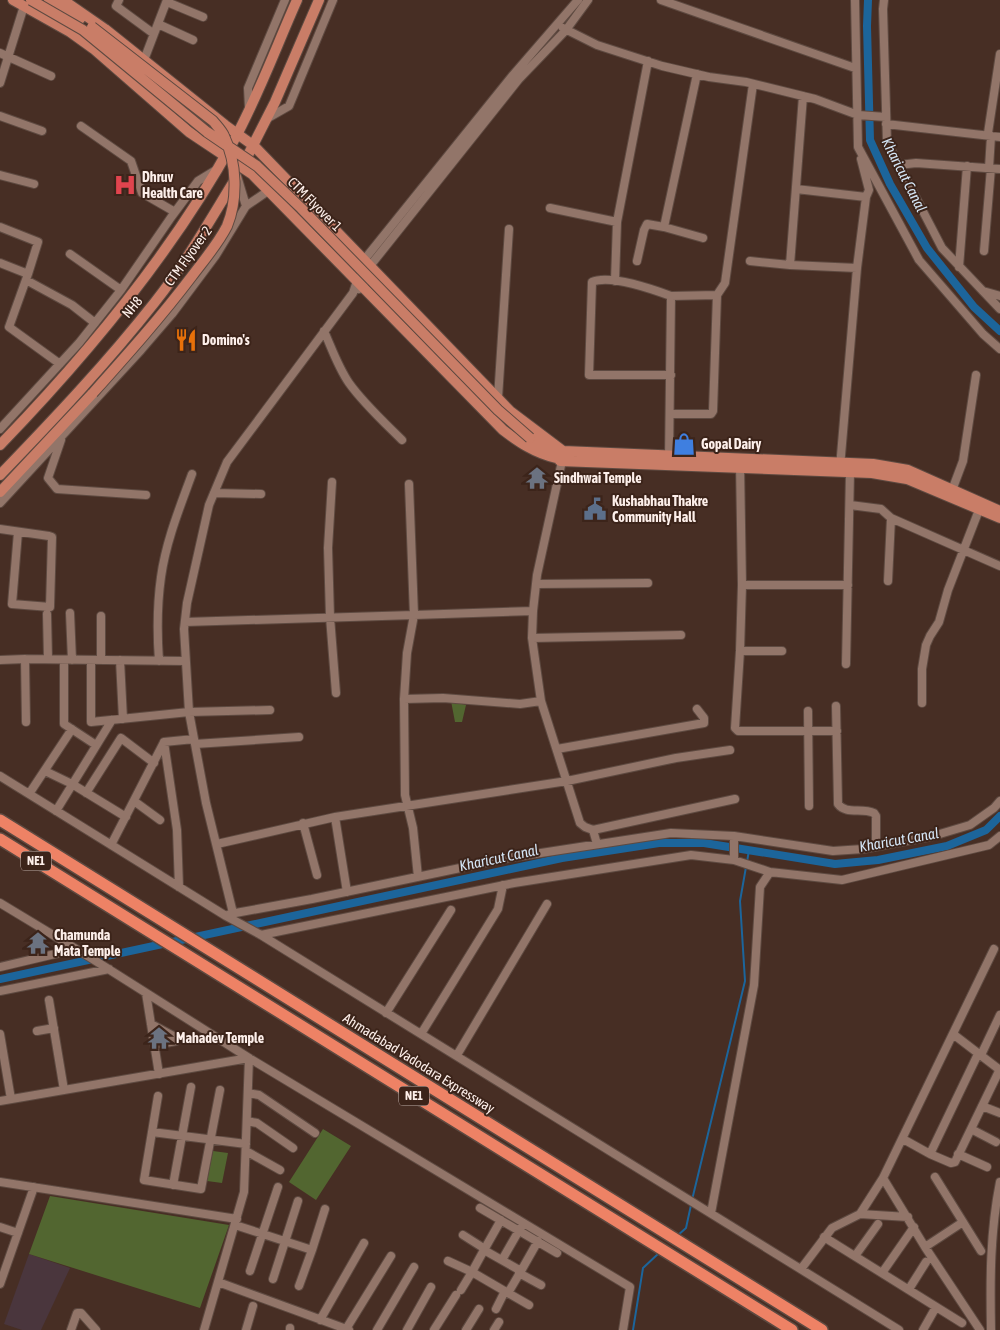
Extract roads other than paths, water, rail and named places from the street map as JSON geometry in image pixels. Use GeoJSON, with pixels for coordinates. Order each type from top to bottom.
{"type":"FeatureCollection","features":[{"type":"Feature","properties":{"kind":"highway"},"geometry":{"type":"LineString","coordinates":[[0,810],[22,825],[48,850]]}},
{"type":"Feature","properties":{"kind":"highway","name":"Ahmadabad Vadodara Expressway"},"geometry":{"type":"LineString","coordinates":[[0,820],[822,1330]]}},
{"type":"Feature","properties":{"kind":"highway","name":"NE1"},"geometry":{"type":"LineString","coordinates":[[0,839],[792,1330]]}},
{"type":"Feature","properties":{"kind":"highway"},"geometry":{"type":"LineString","coordinates":[[0,848],[46,875],[72,884]]}},
{"type":"Feature","properties":{"kind":"main road"},"geometry":{"type":"LineString","coordinates":[[13,0],[27,3],[96,50],[189,132],[225,157],[240,172],[252,174],[503,430],[527,447],[541,454],[560,457],[740,462],[843,468],[873,464],[908,470],[979,510],[1000,518]]}},
{"type":"Feature","properties":{"kind":"main road","name":"CTM Flyover 2"},"geometry":{"type":"LineString","coordinates":[[0,492],[93,393],[166,310],[217,243],[227,225],[234,190],[231,155],[224,135],[213,121],[92,27],[48,0]]}},
{"type":"Feature","properties":{"kind":"main road"},"geometry":{"type":"LineString","coordinates":[[63,0],[105,29],[254,146],[510,411],[560,457]]}},
{"type":"Feature","properties":{"kind":"main road","name":"NH8"},"geometry":{"type":"LineString","coordinates":[[0,445],[48,395],[135,290],[181,226],[225,157],[237,134],[297,0]]}},
{"type":"Feature","properties":{"kind":"main road","name":"NH8"},"geometry":{"type":"LineString","coordinates":[[0,475],[72,400],[156,301],[195,245],[254,146],[268,118],[318,0]]}},
{"type":"Feature","properties":{"kind":"main road","name":"CTM Flyover 1"},"geometry":{"type":"LineString","coordinates":[[27,3],[83,30],[206,132],[257,166],[301,208],[498,410],[530,438],[560,457]]}},
{"type":"Feature","properties":{"kind":"main road"},"geometry":{"type":"LineString","coordinates":[[951,493],[1000,511]]}},
{"type":"Feature","properties":{"kind":"street"},"geometry":{"type":"LineString","coordinates":[[119,0],[116,6],[154,34]]}},
{"type":"Feature","properties":{"kind":"street"},"geometry":{"type":"LineString","coordinates":[[249,108],[248,88],[285,0]]}},
{"type":"Feature","properties":{"kind":"street"},"geometry":{"type":"LineString","coordinates":[[268,118],[289,106],[332,0]]}},
{"type":"Feature","properties":{"kind":"street"},"geometry":{"type":"LineString","coordinates":[[229,914],[217,844],[206,803],[189,712],[185,661],[187,603],[199,547],[214,493],[227,462],[360,284],[367,263],[513,75],[578,0]]}},
{"type":"Feature","properties":{"kind":"street"},"geometry":{"type":"LineString","coordinates":[[367,263],[519,79],[566,30],[588,0]]}},
{"type":"Feature","properties":{"kind":"street"},"geometry":{"type":"LineString","coordinates":[[661,0],[855,68]]}},
{"type":"Feature","properties":{"kind":"street"},"geometry":{"type":"LineString","coordinates":[[846,664],[850,505],[843,468],[857,268],[866,197],[869,190],[858,147],[856,126],[858,115],[855,68],[855,0]]}},
{"type":"Feature","properties":{"kind":"street"},"geometry":{"type":"LineString","coordinates":[[884,0],[886,142],[942,248],[1000,309]]}},
{"type":"Feature","properties":{"kind":"street"},"geometry":{"type":"LineString","coordinates":[[144,60],[167,1],[203,17]]}},
{"type":"Feature","properties":{"kind":"street"},"geometry":{"type":"LineString","coordinates":[[0,83],[27,3]]}},
{"type":"Feature","properties":{"kind":"street"},"geometry":{"type":"LineString","coordinates":[[158,24],[192,40]]}},
{"type":"Feature","properties":{"kind":"street"},"geometry":{"type":"LineString","coordinates":[[558,24],[597,45],[697,74],[754,84],[803,96],[858,115],[1000,137]]}},
{"type":"Feature","properties":{"kind":"street"},"geometry":{"type":"LineString","coordinates":[[0,53],[51,76]]}},
{"type":"Feature","properties":{"kind":"street"},"geometry":{"type":"LineString","coordinates":[[984,251],[990,168],[991,136],[988,133],[1000,54]]}},
{"type":"Feature","properties":{"kind":"street"},"geometry":{"type":"LineString","coordinates":[[615,280],[617,222],[648,61]]}},
{"type":"Feature","properties":{"kind":"street"},"geometry":{"type":"LineString","coordinates":[[664,227],[697,74]]}},
{"type":"Feature","properties":{"kind":"street"},"geometry":{"type":"LineString","coordinates":[[671,414],[711,414],[713,410],[717,294],[725,283],[754,84]]}},
{"type":"Feature","properties":{"kind":"street"},"geometry":{"type":"LineString","coordinates":[[790,265],[803,96]]}},
{"type":"Feature","properties":{"kind":"street"},"geometry":{"type":"LineString","coordinates":[[0,116],[42,131]]}},
{"type":"Feature","properties":{"kind":"street"},"geometry":{"type":"LineString","coordinates":[[80,126],[132,161],[142,193],[175,212]]}},
{"type":"Feature","properties":{"kind":"street"},"geometry":{"type":"LineString","coordinates":[[858,147],[919,260],[982,334],[1000,349]]}},
{"type":"Feature","properties":{"kind":"street"},"geometry":{"type":"LineString","coordinates":[[898,165],[916,163],[1000,169]]}},
{"type":"Feature","properties":{"kind":"street"},"geometry":{"type":"LineString","coordinates":[[959,267],[967,166]]}},
{"type":"Feature","properties":{"kind":"street"},"geometry":{"type":"LineString","coordinates":[[0,429],[95,323],[121,290],[198,181],[217,169]]}},
{"type":"Feature","properties":{"kind":"street"},"geometry":{"type":"LineString","coordinates":[[240,172],[246,206]]}},
{"type":"Feature","properties":{"kind":"street"},"geometry":{"type":"LineString","coordinates":[[0,175],[34,184]]}},
{"type":"Feature","properties":{"kind":"street"},"geometry":{"type":"LineString","coordinates":[[796,190],[866,197]]}},
{"type":"Feature","properties":{"kind":"street"},"geometry":{"type":"LineString","coordinates":[[0,503],[172,314],[216,255],[246,206],[268,191]]}},
{"type":"Feature","properties":{"kind":"street"},"geometry":{"type":"LineString","coordinates":[[550,208],[617,222]]}},
{"type":"Feature","properties":{"kind":"street"},"geometry":{"type":"LineString","coordinates":[[637,261],[647,224],[703,238]]}},
{"type":"Feature","properties":{"kind":"street"},"geometry":{"type":"LineString","coordinates":[[0,226],[38,242],[9,327],[60,364]]}},
{"type":"Feature","properties":{"kind":"street"},"geometry":{"type":"LineString","coordinates":[[498,398],[509,229]]}},
{"type":"Feature","properties":{"kind":"street"},"geometry":{"type":"LineString","coordinates":[[70,254],[121,290]]}},
{"type":"Feature","properties":{"kind":"street"},"geometry":{"type":"LineString","coordinates":[[750,261],[857,268]]}},
{"type":"Feature","properties":{"kind":"street"},"geometry":{"type":"LineString","coordinates":[[0,263],[27,277],[72,305],[95,323]]}},
{"type":"Feature","properties":{"kind":"street"},"geometry":{"type":"LineString","coordinates":[[671,375],[589,375],[592,282],[597,280],[615,280],[670,296],[717,294]]}},
{"type":"Feature","properties":{"kind":"street"},"geometry":{"type":"LineString","coordinates":[[982,291],[1000,296]]}},
{"type":"Feature","properties":{"kind":"street"},"geometry":{"type":"LineString","coordinates":[[669,460],[671,414],[670,296]]}},
{"type":"Feature","properties":{"kind":"street"},"geometry":{"type":"LineString","coordinates":[[324,331],[339,366],[349,383],[402,440]]}},
{"type":"Feature","properties":{"kind":"street"},"geometry":{"type":"LineString","coordinates":[[951,493],[963,461],[976,376]]}},
{"type":"Feature","properties":{"kind":"street"},"geometry":{"type":"LineString","coordinates":[[39,386],[48,395]]}},
{"type":"Feature","properties":{"kind":"street"},"geometry":{"type":"LineString","coordinates":[[62,436],[48,478],[56,489],[146,495]]}},
{"type":"Feature","properties":{"kind":"street"},"geometry":{"type":"LineString","coordinates":[[560,457],[537,584],[532,638],[541,701],[580,822],[585,827],[594,830],[735,798]]}},
{"type":"Feature","properties":{"kind":"street"},"geometry":{"type":"LineString","coordinates":[[740,462],[742,585],[736,730],[837,732]]}},
{"type":"Feature","properties":{"kind":"street"},"geometry":{"type":"LineString","coordinates":[[159,661],[157,624],[161,576],[173,526],[192,474]]}},
{"type":"Feature","properties":{"kind":"street"},"geometry":{"type":"LineString","coordinates":[[332,482],[328,548],[330,618],[336,694]]}},
{"type":"Feature","properties":{"kind":"street"},"geometry":{"type":"LineString","coordinates":[[410,484],[414,615],[407,653],[404,699],[405,795],[413,828],[418,877]]}},
{"type":"Feature","properties":{"kind":"street"},"geometry":{"type":"LineString","coordinates":[[214,493],[261,494]]}},
{"type":"Feature","properties":{"kind":"street"},"geometry":{"type":"LineString","coordinates":[[850,505],[881,509],[891,518],[1000,566]]}},
{"type":"Feature","properties":{"kind":"street"},"geometry":{"type":"LineString","coordinates":[[922,704],[922,669],[926,645],[939,622],[948,590],[979,510]]}},
{"type":"Feature","properties":{"kind":"street"},"geometry":{"type":"LineString","coordinates":[[888,581],[891,518]]}},
{"type":"Feature","properties":{"kind":"street"},"geometry":{"type":"LineString","coordinates":[[0,530],[18,532],[52,536],[50,607],[12,604],[18,532]]}},
{"type":"Feature","properties":{"kind":"street"},"geometry":{"type":"LineString","coordinates":[[537,584],[648,584]]}},
{"type":"Feature","properties":{"kind":"street"},"geometry":{"type":"LineString","coordinates":[[742,585],[848,585]]}},
{"type":"Feature","properties":{"kind":"street"},"geometry":{"type":"LineString","coordinates":[[185,622],[533,611]]}},
{"type":"Feature","properties":{"kind":"street"},"geometry":{"type":"LineString","coordinates":[[70,613],[72,660]]}},
{"type":"Feature","properties":{"kind":"street"},"geometry":{"type":"LineString","coordinates":[[47,614],[48,659]]}},
{"type":"Feature","properties":{"kind":"street"},"geometry":{"type":"LineString","coordinates":[[100,616],[101,660]]}},
{"type":"Feature","properties":{"kind":"street"},"geometry":{"type":"LineString","coordinates":[[532,638],[681,635]]}},
{"type":"Feature","properties":{"kind":"street"},"geometry":{"type":"LineString","coordinates":[[740,651],[782,651]]}},
{"type":"Feature","properties":{"kind":"street"},"geometry":{"type":"LineString","coordinates":[[25,659],[26,722]]}},
{"type":"Feature","properties":{"kind":"street"},"geometry":{"type":"LineString","coordinates":[[0,660],[185,661]]}},
{"type":"Feature","properties":{"kind":"street"},"geometry":{"type":"LineString","coordinates":[[64,660],[64,724],[96,745]]}},
{"type":"Feature","properties":{"kind":"street"},"geometry":{"type":"LineString","coordinates":[[91,660],[91,722],[189,712],[270,710]]}},
{"type":"Feature","properties":{"kind":"street"},"geometry":{"type":"LineString","coordinates":[[120,660],[123,719]]}},
{"type":"Feature","properties":{"kind":"street"},"geometry":{"type":"LineString","coordinates":[[404,699],[443,698],[520,704],[541,701]]}},
{"type":"Feature","properties":{"kind":"street"},"geometry":{"type":"LineString","coordinates":[[836,706],[838,804],[846,810],[861,810],[874,813],[876,816],[876,847]]}},
{"type":"Feature","properties":{"kind":"street"},"geometry":{"type":"LineString","coordinates":[[557,750],[704,723],[704,718],[697,708]]}},
{"type":"Feature","properties":{"kind":"street"},"geometry":{"type":"LineString","coordinates":[[808,711],[809,806]]}},
{"type":"Feature","properties":{"kind":"street"},"geometry":{"type":"LineString","coordinates":[[56,811],[112,720]]}},
{"type":"Feature","properties":{"kind":"street"},"geometry":{"type":"LineString","coordinates":[[29,794],[72,729]]}},
{"type":"Feature","properties":{"kind":"street"},"geometry":{"type":"LineString","coordinates":[[164,742],[299,737]]}},
{"type":"Feature","properties":{"kind":"street"},"geometry":{"type":"LineString","coordinates":[[86,793],[122,738],[154,762]]}},
{"type":"Feature","properties":{"kind":"street"},"geometry":{"type":"LineString","coordinates":[[111,845],[164,742]]}},
{"type":"Feature","properties":{"kind":"street"},"geometry":{"type":"LineString","coordinates":[[164,742],[177,830],[179,887]]}},
{"type":"Feature","properties":{"kind":"street"},"geometry":{"type":"LineString","coordinates":[[217,844],[335,817],[567,781],[676,758],[730,750]]}},
{"type":"Feature","properties":{"kind":"street"},"geometry":{"type":"LineString","coordinates":[[45,771],[72,784],[126,817]]}},
{"type":"Feature","properties":{"kind":"street"},"geometry":{"type":"LineString","coordinates":[[0,776],[179,887],[262,934],[386,1013],[457,1055],[899,1330]]}},
{"type":"Feature","properties":{"kind":"street"},"geometry":{"type":"LineString","coordinates":[[134,801],[160,820]]}},
{"type":"Feature","properties":{"kind":"street"},"geometry":{"type":"LineString","coordinates":[[229,914],[347,892],[508,858],[671,833],[734,836],[833,851],[876,847],[933,836],[970,825],[994,808],[1000,801]]}},
{"type":"Feature","properties":{"kind":"street"},"geometry":{"type":"LineString","coordinates":[[335,817],[347,892]]}},
{"type":"Feature","properties":{"kind":"street"},"geometry":{"type":"LineString","coordinates":[[303,823],[317,875]]}},
{"type":"Feature","properties":{"kind":"street"},"geometry":{"type":"LineString","coordinates":[[594,830],[597,844]]}},
{"type":"Feature","properties":{"kind":"street"},"geometry":{"type":"LineString","coordinates":[[734,836],[734,860]]}},
{"type":"Feature","properties":{"kind":"street"},"geometry":{"type":"LineString","coordinates":[[262,934],[504,885],[690,854],[734,860],[770,872],[842,880],[989,845],[1000,836]]}},
{"type":"Feature","properties":{"kind":"street"},"geometry":{"type":"LineString","coordinates":[[711,1213],[754,985],[760,887],[770,872]]}},
{"type":"Feature","properties":{"kind":"street"},"geometry":{"type":"LineString","coordinates":[[421,1034],[498,909],[504,885]]}},
{"type":"Feature","properties":{"kind":"street"},"geometry":{"type":"LineString","coordinates":[[0,903],[76,948],[249,1058],[630,1287],[623,1330]]}},
{"type":"Feature","properties":{"kind":"street"},"geometry":{"type":"LineString","coordinates":[[457,1055],[547,904]]}},
{"type":"Feature","properties":{"kind":"street"},"geometry":{"type":"LineString","coordinates":[[386,1013],[451,910]]}},
{"type":"Feature","properties":{"kind":"street"},"geometry":{"type":"LineString","coordinates":[[0,967],[76,948]]}},
{"type":"Feature","properties":{"kind":"street"},"geometry":{"type":"LineString","coordinates":[[860,1214],[883,1178],[903,1139],[994,948]]}},
{"type":"Feature","properties":{"kind":"street"},"geometry":{"type":"LineString","coordinates":[[0,991],[109,969]]}},
{"type":"Feature","properties":{"kind":"street"},"geometry":{"type":"LineString","coordinates":[[146,993],[159,1074]]}},
{"type":"Feature","properties":{"kind":"street"},"geometry":{"type":"LineString","coordinates":[[49,1000],[64,1090]]}},
{"type":"Feature","properties":{"kind":"street"},"geometry":{"type":"LineString","coordinates":[[930,1154],[1000,1015]]}},
{"type":"Feature","properties":{"kind":"street"},"geometry":{"type":"LineString","coordinates":[[151,1024],[178,1038],[175,1041],[155,1045]]}},
{"type":"Feature","properties":{"kind":"street"},"geometry":{"type":"LineString","coordinates":[[37,1031],[54,1028]]}},
{"type":"Feature","properties":{"kind":"street"},"geometry":{"type":"LineString","coordinates":[[0,1034],[10,1099]]}},
{"type":"Feature","properties":{"kind":"street"},"geometry":{"type":"LineString","coordinates":[[903,1139],[953,1164],[1000,1070],[953,1034]]}},
{"type":"Feature","properties":{"kind":"street"},"geometry":{"type":"LineString","coordinates":[[0,1101],[249,1058]]}},
{"type":"Feature","properties":{"kind":"street"},"geometry":{"type":"LineString","coordinates":[[204,1330],[244,1192],[249,1058]]}},
{"type":"Feature","properties":{"kind":"street"},"geometry":{"type":"LineString","coordinates":[[173,1185],[191,1087]]}},
{"type":"Feature","properties":{"kind":"street"},"geometry":{"type":"LineString","coordinates":[[158,1096],[144,1180],[201,1189],[220,1090]]}},
{"type":"Feature","properties":{"kind":"street"},"geometry":{"type":"LineString","coordinates":[[248,1093],[259,1095],[315,1133]]}},
{"type":"Feature","properties":{"kind":"street"},"geometry":{"type":"LineString","coordinates":[[982,1106],[1000,1113]]}},
{"type":"Feature","properties":{"kind":"street"},"geometry":{"type":"LineString","coordinates":[[247,1121],[257,1123],[293,1148]]}},
{"type":"Feature","properties":{"kind":"street"},"geometry":{"type":"LineString","coordinates":[[971,1129],[996,1142]]}},
{"type":"Feature","properties":{"kind":"street"},"geometry":{"type":"LineString","coordinates":[[152,1132],[211,1140],[246,1148],[280,1170]]}},
{"type":"Feature","properties":{"kind":"street"},"geometry":{"type":"LineString","coordinates":[[958,1154],[987,1167]]}},
{"type":"Feature","properties":{"kind":"street"},"geometry":{"type":"LineString","coordinates":[[935,1177],[981,1251]]}},
{"type":"Feature","properties":{"kind":"street"},"geometry":{"type":"LineString","coordinates":[[883,1178],[925,1247],[980,1330]]}},
{"type":"Feature","properties":{"kind":"street"},"geometry":{"type":"LineString","coordinates":[[0,1182],[236,1222],[262,1234],[312,1250]]}},
{"type":"Feature","properties":{"kind":"street"},"geometry":{"type":"LineString","coordinates":[[991,1330],[991,1242],[994,1209],[1000,1182]]}},
{"type":"Feature","properties":{"kind":"street"},"geometry":{"type":"LineString","coordinates":[[182,1196],[183,1186]]}},
{"type":"Feature","properties":{"kind":"street"},"geometry":{"type":"LineString","coordinates":[[250,1271],[278,1186]]}},
{"type":"Feature","properties":{"kind":"street"},"geometry":{"type":"LineString","coordinates":[[0,1284],[34,1187]]}},
{"type":"Feature","properties":{"kind":"street"},"geometry":{"type":"LineString","coordinates":[[273,1279],[298,1200]]}},
{"type":"Feature","properties":{"kind":"street"},"geometry":{"type":"LineString","coordinates":[[480,1208],[557,1253]]}},
{"type":"Feature","properties":{"kind":"street"},"geometry":{"type":"LineString","coordinates":[[299,1286],[325,1209]]}},
{"type":"Feature","properties":{"kind":"street"},"geometry":{"type":"LineString","coordinates":[[801,1269],[832,1228],[860,1214],[908,1217]]}},
{"type":"Feature","properties":{"kind":"street"},"geometry":{"type":"LineString","coordinates":[[434,1330],[472,1272],[501,1220]]}},
{"type":"Feature","properties":{"kind":"street"},"geometry":{"type":"LineString","coordinates":[[925,1247],[963,1222]]}},
{"type":"Feature","properties":{"kind":"street"},"geometry":{"type":"LineString","coordinates":[[502,1260],[524,1223]]}},
{"type":"Feature","properties":{"kind":"street"},"geometry":{"type":"LineString","coordinates":[[855,1256],[878,1224]]}},
{"type":"Feature","properties":{"kind":"street"},"geometry":{"type":"LineString","coordinates":[[0,1227],[18,1233]]}},
{"type":"Feature","properties":{"kind":"street"},"geometry":{"type":"LineString","coordinates":[[882,1273],[914,1227]]}},
{"type":"Feature","properties":{"kind":"street"},"geometry":{"type":"LineString","coordinates":[[463,1236],[540,1285]]}},
{"type":"Feature","properties":{"kind":"street"},"geometry":{"type":"LineString","coordinates":[[824,1237],[962,1323]]}},
{"type":"Feature","properties":{"kind":"street"},"geometry":{"type":"LineString","coordinates":[[320,1320],[364,1242]]}},
{"type":"Feature","properties":{"kind":"street"},"geometry":{"type":"LineString","coordinates":[[496,1309],[538,1242]]}},
{"type":"Feature","properties":{"kind":"street"},"geometry":{"type":"LineString","coordinates":[[991,1242],[1000,1247]]}},
{"type":"Feature","properties":{"kind":"street"},"geometry":{"type":"LineString","coordinates":[[218,1282],[320,1320],[336,1328],[348,1329],[391,1256]]}},
{"type":"Feature","properties":{"kind":"street"},"geometry":{"type":"LineString","coordinates":[[448,1261],[472,1272],[529,1305]]}},
{"type":"Feature","properties":{"kind":"street"},"geometry":{"type":"LineString","coordinates":[[908,1289],[926,1262]]}},
{"type":"Feature","properties":{"kind":"street"},"geometry":{"type":"LineString","coordinates":[[377,1330],[414,1267]]}},
{"type":"Feature","properties":{"kind":"street"},"geometry":{"type":"LineString","coordinates":[[410,1329],[431,1287]]}},
{"type":"Feature","properties":{"kind":"street"},"geometry":{"type":"LineString","coordinates":[[246,1330],[253,1306]]}},
{"type":"Feature","properties":{"kind":"street"},"geometry":{"type":"LineString","coordinates":[[923,1330],[936,1307]]}},
{"type":"Feature","properties":{"kind":"street"},"geometry":{"type":"LineString","coordinates":[[466,1330],[479,1309]]}},
{"type":"Feature","properties":{"kind":"street"},"geometry":{"type":"LineString","coordinates":[[71,1330],[77,1313],[81,1313],[96,1330]]}},
{"type":"Feature","properties":{"kind":"street"},"geometry":{"type":"LineString","coordinates":[[494,1330],[499,1322]]}},
{"type":"Feature","properties":{"kind":"waterway","name":"Kharicut Canal"},"geometry":{"type":"LineString","coordinates":[[868,0],[870,140],[890,184],[927,248],[974,307],[1000,331]]}},
{"type":"Feature","properties":{"kind":"waterway","name":"Kharicut Canal"},"geometry":{"type":"LineString","coordinates":[[0,979],[562,858],[659,843],[704,843],[835,864],[878,860],[947,846],[986,830],[1000,816]]}},
{"type":"Feature","properties":{"kind":"waterway"},"geometry":{"type":"LineString","coordinates":[[747,862],[749,850]]}},
{"type":"Feature","properties":{"kind":"waterway"},"geometry":{"type":"LineString","coordinates":[[692,1200],[745,981],[740,901],[746,867]]}},
{"type":"Feature","properties":{"kind":"waterway"},"geometry":{"type":"LineString","coordinates":[[677,1236],[686,1228],[691,1205]]}},
{"type":"Feature","properties":{"kind":"waterway"},"geometry":{"type":"LineString","coordinates":[[633,1330],[643,1268],[659,1253]]}},
{"type":"Feature","properties":{"kind":"place","name":"Dhruv Health Care"},"geometry":{"type":"Point","coordinates":[125,185]}},
{"type":"Feature","properties":{"kind":"place","name":"Domino's"},"geometry":{"type":"Point","coordinates":[186,340]}},
{"type":"Feature","properties":{"kind":"place","name":"Gopal Dairy"},"geometry":{"type":"Point","coordinates":[684,444]}},
{"type":"Feature","properties":{"kind":"place","name":"Sindhwai Temple"},"geometry":{"type":"Point","coordinates":[537,478]}},
{"type":"Feature","properties":{"kind":"place","name":"Kushabhau Thakre Community Hall"},"geometry":{"type":"Point","coordinates":[595,509]}},
{"type":"Feature","properties":{"kind":"place","name":"Chamunda Mata Temple"},"geometry":{"type":"Point","coordinates":[38,943]}},
{"type":"Feature","properties":{"kind":"place","name":"Mahadev Temple"},"geometry":{"type":"Point","coordinates":[159,1038]}}]}
